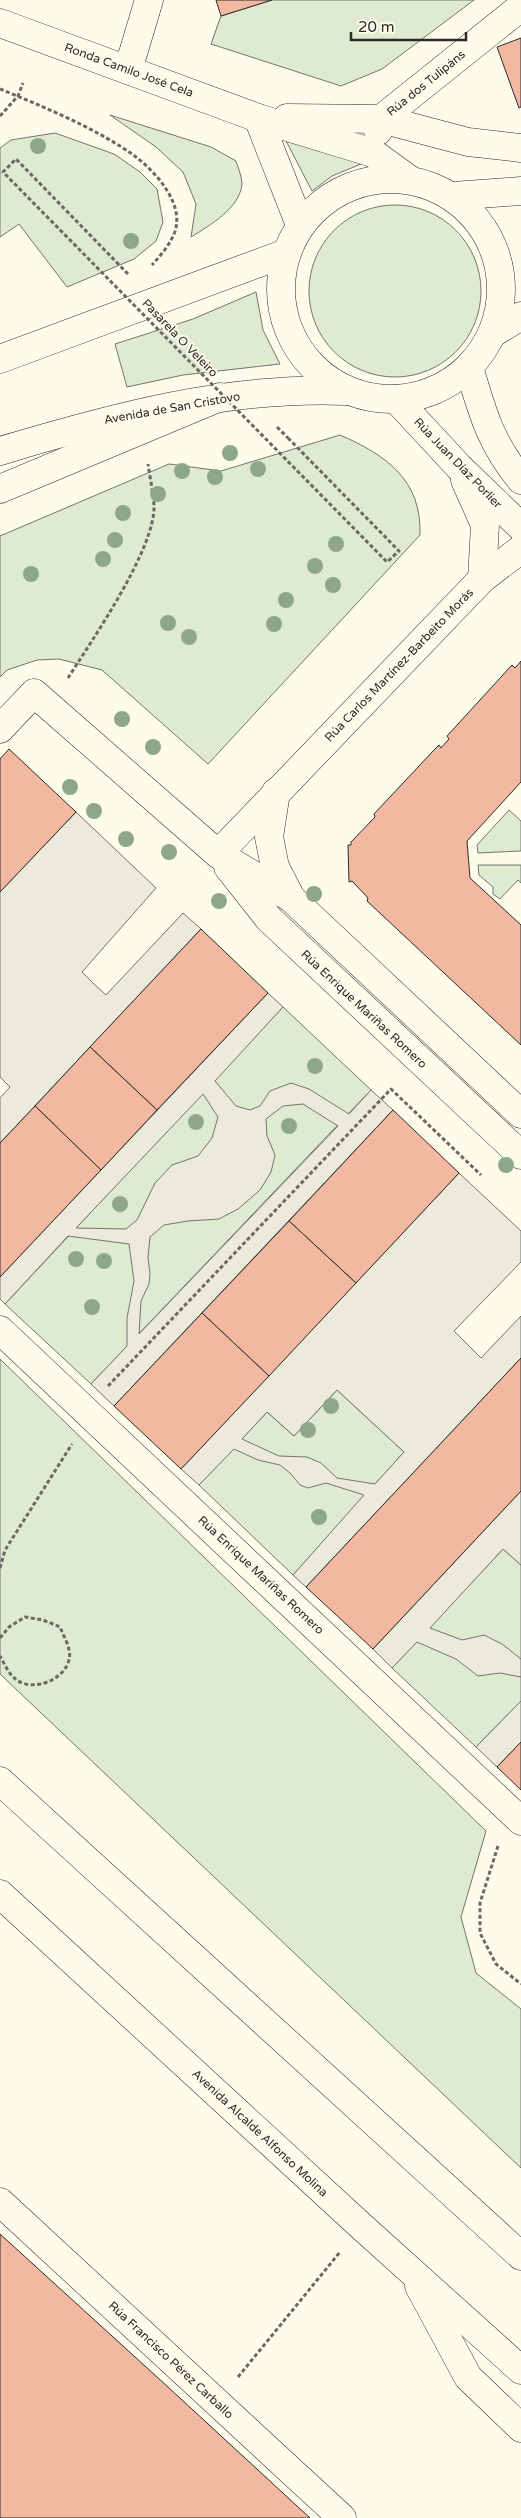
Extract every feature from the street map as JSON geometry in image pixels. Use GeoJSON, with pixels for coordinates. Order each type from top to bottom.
{"type":"FeatureCollection","features":[{"type":"Feature","properties":{"kind":"main road"},"geometry":{"type":"LineString","coordinates":[[128,70],[149,0]]}},
{"type":"Feature","properties":{"kind":"main road","name":"Rúa dos Tulipáns"},"geometry":{"type":"LineString","coordinates":[[373,153],[381,119],[521,7]]}},
{"type":"Feature","properties":{"kind":"main road","name":"Ronda Camilo José Cela"},"geometry":{"type":"LineString","coordinates":[[0,23],[258,118],[373,153],[409,179]]}},
{"type":"Feature","properties":{"kind":"main road"},"geometry":{"type":"LineString","coordinates":[[258,118],[300,225]]}},
{"type":"Feature","properties":{"kind":"main road","name":"Ronda Camilo José Cela"},"geometry":{"type":"LineString","coordinates":[[258,118],[381,119],[468,142],[521,148]]}},
{"type":"Feature","properties":{"kind":"main road"},"geometry":{"type":"LineString","coordinates":[[378,178],[409,179],[432,186],[453,196],[481,223],[498,257],[502,295],[493,333],[483,351],[469,367],[448,384],[423,395],[396,399],[372,398],[349,391],[320,374],[298,350],[284,319],[280,286],[286,253],[300,225],[322,203],[348,187],[378,178]]}},
{"type":"Feature","properties":{"kind":"main road"},"geometry":{"type":"LineString","coordinates":[[453,196],[521,191]]}},
{"type":"Feature","properties":{"kind":"main road"},"geometry":{"type":"LineString","coordinates":[[0,359],[286,253]]}},
{"type":"Feature","properties":{"kind":"main road"},"geometry":{"type":"LineString","coordinates":[[493,333],[521,316]]}},
{"type":"Feature","properties":{"kind":"main road"},"geometry":{"type":"LineString","coordinates":[[469,367],[490,433],[503,458],[521,480]]}},
{"type":"Feature","properties":{"kind":"main road","name":"Avenida de San Cristovo"},"geometry":{"type":"LineString","coordinates":[[0,451],[101,421],[220,397],[300,389],[349,391]]}},
{"type":"Feature","properties":{"kind":"main road"},"geometry":{"type":"LineString","coordinates":[[0,489],[220,397]]}},
{"type":"Feature","properties":{"kind":"main road","name":"Rúa Juan Díaz Porlier"},"geometry":{"type":"LineString","coordinates":[[396,399],[459,467],[521,527]]}},
{"type":"Feature","properties":{"kind":"main road","name":"Rúa Carlos Martínez-Barbeito Morás"},"geometry":{"type":"LineString","coordinates":[[218,854],[482,579],[485,525],[459,467]]}},
{"type":"Feature","properties":{"kind":"main road"},"geometry":{"type":"LineString","coordinates":[[482,579],[521,550]]}},
{"type":"Feature","properties":{"kind":"main road"},"geometry":{"type":"LineString","coordinates":[[482,579],[521,574]]}},
{"type":"Feature","properties":{"kind":"main road","name":"Rúa Enrique Mariñas Romero"},"geometry":{"type":"LineString","coordinates":[[0,729],[34,694],[218,854],[291,898],[521,1114]]}},
{"type":"Feature","properties":{"kind":"main road"},"geometry":{"type":"LineString","coordinates":[[276,792],[269,837],[275,867],[291,898]]}},
{"type":"Feature","properties":{"kind":"main road","name":"Rúa Enrique Mariñas Romero"},"geometry":{"type":"LineString","coordinates":[[218,854],[269,919],[521,1155]]}},
{"type":"Feature","properties":{"kind":"main road","name":"Rúa Enrique Mariñas Romero"},"geometry":{"type":"LineString","coordinates":[[0,1330],[521,1821]]}},
{"type":"Feature","properties":{"kind":"main road"},"geometry":{"type":"LineString","coordinates":[[0,1781],[521,2256]]}},
{"type":"Feature","properties":{"kind":"main road","name":"Avenida Alcalde Alfonso Molina"},"geometry":{"type":"LineString","coordinates":[[0,1894],[361,2226],[521,2370]]}},
{"type":"Feature","properties":{"kind":"main road","name":"Rúa Francisco Pérez Carballo"},"geometry":{"type":"LineString","coordinates":[[0,2202],[342,2518]]}},
{"type":"Feature","properties":{"kind":"main road"},"geometry":{"type":"LineString","coordinates":[[488,2225],[521,2246]]}},
{"type":"Feature","properties":{"kind":"main road"},"geometry":{"type":"LineString","coordinates":[[410,2269],[468,2377],[521,2428]]}},
{"type":"Feature","properties":{"kind":"path"},"geometry":{"type":"LineString","coordinates":[[0,116],[18,96],[23,83]]}},
{"type":"Feature","properties":{"kind":"path"},"geometry":{"type":"LineString","coordinates":[[0,89],[82,127],[137,157],[155,175],[169,194],[176,214],[174,233],[162,253],[146,271]]}},
{"type":"Feature","properties":{"kind":"path","name":"Pasarela O Veleiro"},"geometry":{"type":"LineString","coordinates":[[128,274],[16,159],[4,172],[387,562],[399,551],[277,427]]}},
{"type":"Feature","properties":{"kind":"path"},"geometry":{"type":"LineString","coordinates":[[68,678],[125,586],[148,535],[154,507],[146,457]]}},
{"type":"Feature","properties":{"kind":"path"},"geometry":{"type":"LineString","coordinates":[[100,1393],[391,1088],[481,1175]]}},
{"type":"Feature","properties":{"kind":"path"},"geometry":{"type":"LineString","coordinates":[[0,1568],[5,1550],[77,1437]]}},
{"type":"Feature","properties":{"kind":"path"},"geometry":{"type":"LineString","coordinates":[[0,1638],[9,1627],[25,1617],[43,1620],[60,1627],[68,1644],[69,1660],[62,1672],[53,1681],[37,1684],[20,1682],[8,1672],[0,1656]]}},
{"type":"Feature","properties":{"kind":"path"},"geometry":{"type":"LineString","coordinates":[[498,1838],[480,1903],[480,1933],[496,1964],[521,1984]]}},
{"type":"Feature","properties":{"kind":"path"},"geometry":{"type":"LineString","coordinates":[[250,2360],[361,2226]]}},
{"type":"Feature","properties":{"kind":"green space"},"geometry":{"type":"Polygon","coordinates":[[[272,0],[474,0],[382,69],[341,86],[211,44],[221,16],[272,0]]]}},
{"type":"Feature","properties":{"kind":"green space"},"geometry":{"type":"Polygon","coordinates":[[[110,115],[211,147],[236,161],[242,184],[236,201],[222,215],[191,237],[196,204],[183,172],[156,147],[110,115]]]}},
{"type":"Feature","properties":{"kind":"green space"},"geometry":{"type":"Polygon","coordinates":[[[55,133],[114,154],[140,172],[157,189],[163,222],[156,241],[134,259],[67,287],[19,224],[0,237],[0,148],[11,140],[55,133]]]}},
{"type":"Feature","properties":{"kind":"green space"},"geometry":{"type":"Polygon","coordinates":[[[284,137],[361,164],[332,176],[312,191],[284,137]]]}},
{"type":"Feature","properties":{"kind":"green space"},"geometry":{"type":"Polygon","coordinates":[[[395,205],[412,207],[428,212],[456,230],[474,258],[479,274],[481,291],[479,308],[474,324],[456,352],[428,370],[412,375],[395,377],[378,375],[362,370],[334,352],[316,324],[311,308],[309,291],[311,274],[316,258],[334,230],[362,212],[378,207],[395,205]]]}},
{"type":"Feature","properties":{"kind":"green space"},"geometry":{"type":"Polygon","coordinates":[[[256,292],[263,330],[280,364],[183,375],[127,387],[115,344],[193,319],[256,292]]]}},
{"type":"Feature","properties":{"kind":"green space"},"geometry":{"type":"Polygon","coordinates":[[[340,435],[372,451],[386,461],[408,484],[415,499],[419,516],[420,535],[208,764],[102,670],[59,659],[37,660],[7,670],[0,677],[0,536],[169,464],[221,471],[340,435]]]}},
{"type":"Feature","properties":{"kind":"green space"},"geometry":{"type":"Polygon","coordinates":[[[509,810],[521,821],[521,851],[478,853],[477,845],[509,810]]]}},
{"type":"Feature","properties":{"kind":"green space"},"geometry":{"type":"Polygon","coordinates":[[[478,865],[521,865],[521,883],[518,880],[500,899],[493,894],[493,887],[479,875],[478,865]]]}},
{"type":"Feature","properties":{"kind":"green space"},"geometry":{"type":"Polygon","coordinates":[[[283,1007],[371,1090],[91,1384],[5,1304],[283,1007]]]}},
{"type":"Feature","properties":{"kind":"green space"},"geometry":{"type":"Polygon","coordinates":[[[0,1359],[486,1831],[461,1917],[476,1973],[521,2009],[521,2168],[0,1674],[0,1359]]]}},
{"type":"Feature","properties":{"kind":"green space"},"geometry":{"type":"Polygon","coordinates":[[[337,1390],[404,1452],[293,1575],[199,1485],[267,1412],[294,1436],[337,1390]]]}},
{"type":"Feature","properties":{"kind":"green space"},"geometry":{"type":"Polygon","coordinates":[[[503,1549],[521,1565],[521,1701],[476,1747],[392,1668],[503,1549]]]}},
{"type":"Feature","properties":{"kind":"shaded area"},"geometry":{"type":"Polygon","coordinates":[[[76,812],[156,888],[82,972],[94,984],[106,995],[183,913],[201,929],[0,1143],[0,1098],[10,1087],[0,1077],[0,892],[76,812]]]}},
{"type":"Feature","properties":{"kind":"shaded area"},"geometry":{"type":"Polygon","coordinates":[[[268,993],[283,1007],[215,1081],[236,1106],[250,1110],[260,1106],[270,1091],[291,1083],[309,1089],[349,1114],[371,1090],[393,1110],[114,1406],[91,1384],[127,1346],[127,1318],[134,1281],[129,1244],[68,1236],[5,1304],[0,1299],[0,1277],[268,993]],[[203,1094],[76,1228],[126,1229],[137,1220],[155,1183],[172,1165],[198,1156],[212,1138],[218,1117],[203,1094]],[[303,1104],[283,1106],[266,1119],[267,1136],[275,1155],[271,1172],[260,1190],[238,1209],[219,1219],[164,1225],[150,1237],[148,1257],[149,1284],[141,1301],[139,1334],[338,1126],[303,1104]]]}},
{"type":"Feature","properties":{"kind":"shaded area"},"geometry":{"type":"Polygon","coordinates":[[[459,1173],[521,1231],[521,1262],[454,1331],[481,1358],[521,1316],[521,1358],[306,1587],[293,1575],[364,1495],[326,1483],[308,1488],[300,1485],[280,1465],[258,1460],[234,1449],[199,1485],[181,1469],[459,1173]],[[337,1390],[294,1436],[267,1412],[242,1439],[279,1456],[307,1457],[321,1463],[337,1478],[375,1484],[404,1452],[337,1390]]]}},
{"type":"Feature","properties":{"kind":"shaded area"},"geometry":{"type":"Polygon","coordinates":[[[521,1491],[521,1565],[503,1549],[430,1628],[462,1640],[484,1635],[502,1644],[521,1659],[521,1677],[500,1673],[478,1676],[456,1659],[417,1642],[392,1668],[373,1649],[521,1491]]]}},
{"type":"Feature","properties":{"kind":"shaded area"},"geometry":{"type":"Polygon","coordinates":[[[521,1701],[521,1742],[497,1767],[476,1747],[521,1701]]]}},
{"type":"Feature","properties":{"kind":"building"},"geometry":{"type":"Polygon","coordinates":[[[216,0],[272,0],[221,16],[216,0]]]}},
{"type":"Feature","properties":{"kind":"building"},"geometry":{"type":"Polygon","coordinates":[[[521,38],[521,107],[519,108],[497,47],[521,38]]]}},
{"type":"Feature","properties":{"kind":"building"},"geometry":{"type":"Polygon","coordinates":[[[521,661],[521,782],[467,841],[470,878],[521,925],[521,1045],[367,901],[368,898],[352,881],[349,882],[348,845],[351,845],[351,842],[375,817],[374,814],[434,750],[439,745],[441,748],[449,739],[447,736],[512,665],[515,668],[521,661]]]}},
{"type":"Feature","properties":{"kind":"building"},"geometry":{"type":"Polygon","coordinates":[[[9,749],[76,812],[0,892],[0,759],[9,749]]]}},
{"type":"Feature","properties":{"kind":"building"},"geometry":{"type":"Polygon","coordinates":[[[201,929],[268,993],[157,1110],[90,1047],[201,929]]]}},
{"type":"Feature","properties":{"kind":"building"},"geometry":{"type":"Polygon","coordinates":[[[90,1047],[157,1110],[101,1170],[35,1106],[90,1047]]]}},
{"type":"Feature","properties":{"kind":"building"},"geometry":{"type":"Polygon","coordinates":[[[35,1106],[101,1170],[0,1277],[0,1143],[35,1106]]]}},
{"type":"Feature","properties":{"kind":"building"},"geometry":{"type":"Polygon","coordinates":[[[393,1110],[459,1173],[356,1283],[289,1221],[393,1110]]]}},
{"type":"Feature","properties":{"kind":"building"},"geometry":{"type":"Polygon","coordinates":[[[289,1221],[356,1283],[269,1376],[202,1313],[289,1221]]]}},
{"type":"Feature","properties":{"kind":"building"},"geometry":{"type":"Polygon","coordinates":[[[202,1313],[269,1376],[181,1469],[114,1406],[202,1313]]]}},
{"type":"Feature","properties":{"kind":"building"},"geometry":{"type":"Polygon","coordinates":[[[521,1358],[521,1491],[373,1649],[306,1587],[521,1358]]]}},
{"type":"Feature","properties":{"kind":"building"},"geometry":{"type":"Polygon","coordinates":[[[521,1742],[521,1790],[497,1767],[521,1742]]]}},
{"type":"Feature","properties":{"kind":"building"},"geometry":{"type":"Polygon","coordinates":[[[0,2234],[168,2387],[310,2518],[0,2518],[0,2234]]]}}]}
